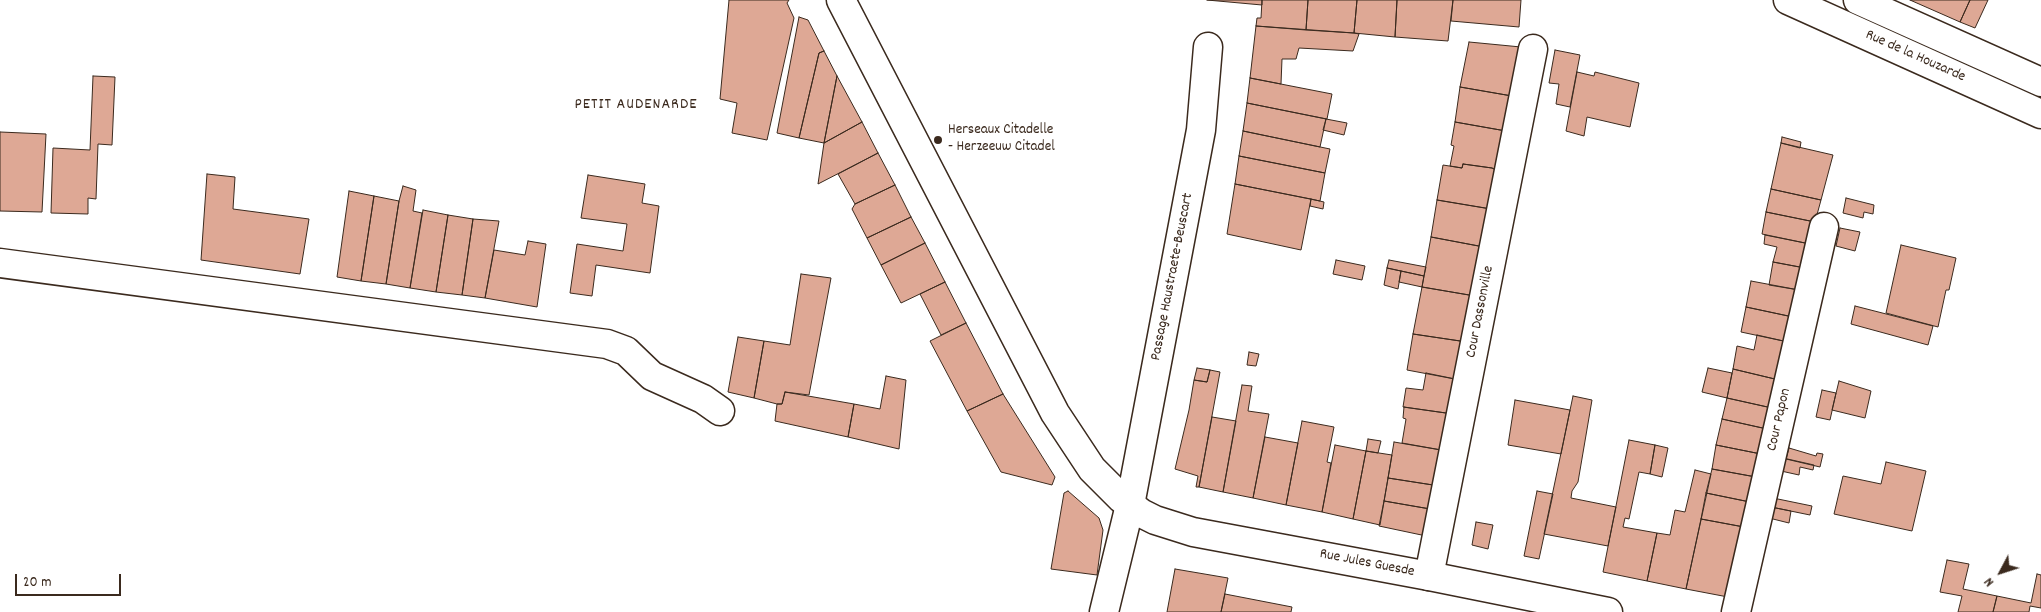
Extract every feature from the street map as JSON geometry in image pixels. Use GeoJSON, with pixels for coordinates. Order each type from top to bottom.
{"type":"FeatureCollection","features":[{"type":"Feature","properties":{"kind":"street","name":"Rue Jules Guesde"},"geometry":{"type":"LineString","coordinates":[[841,0],[1055,413],[1092,469],[1130,505],[1155,520],[1193,532],[1608,612]]}},
{"type":"Feature","properties":{"kind":"street","name":"Rue de la Houzarde"},"geometry":{"type":"LineString","coordinates":[[1788,0],[2041,114]]}},
{"type":"Feature","properties":{"kind":"street","name":"Rue de la Houzarde"},"geometry":{"type":"LineString","coordinates":[[1858,0],[2041,82]]}},
{"type":"Feature","properties":{"kind":"street","name":"Passage Haustraete-Beuscart"},"geometry":{"type":"LineString","coordinates":[[1104,612],[1130,505],[1201,130],[1208,47]]}},
{"type":"Feature","properties":{"kind":"street","name":"Cour Dassonville"},"geometry":{"type":"LineString","coordinates":[[1429,576],[1534,49]]}},
{"type":"Feature","properties":{"kind":"street","name":"Cour Papon"},"geometry":{"type":"LineString","coordinates":[[1736,612],[1824,227]]}},
{"type":"Feature","properties":{"kind":"street"},"geometry":{"type":"LineString","coordinates":[[0,263],[607,344],[626,351],[652,376],[703,399],[720,411]]}},
{"type":"Feature","properties":{"kind":"building"},"geometry":{"type":"Polygon","coordinates":[[[729,0],[789,0],[787,3],[794,18],[767,140],[732,133],[737,103],[720,99],[729,0]]]}},
{"type":"Feature","properties":{"kind":"building"},"geometry":{"type":"Polygon","coordinates":[[[1207,0],[1262,0],[1262,5],[1207,0]]]}},
{"type":"Feature","properties":{"kind":"building"},"geometry":{"type":"Polygon","coordinates":[[[1262,0],[1308,0],[1306,30],[1256,26],[1257,18],[1261,18],[1262,0]]]}},
{"type":"Feature","properties":{"kind":"building"},"geometry":{"type":"Polygon","coordinates":[[[1308,0],[1357,0],[1354,33],[1306,30],[1308,0]]]}},
{"type":"Feature","properties":{"kind":"building"},"geometry":{"type":"Polygon","coordinates":[[[1357,0],[1397,0],[1395,37],[1354,33],[1357,0]]]}},
{"type":"Feature","properties":{"kind":"building"},"geometry":{"type":"Polygon","coordinates":[[[1397,0],[1453,0],[1448,41],[1395,37],[1397,0]]]}},
{"type":"Feature","properties":{"kind":"building"},"geometry":{"type":"Polygon","coordinates":[[[1453,0],[1521,0],[1519,27],[1451,21],[1453,0]]]}},
{"type":"Feature","properties":{"kind":"building"},"geometry":{"type":"Polygon","coordinates":[[[1910,0],[1970,0],[1960,22],[1910,0]]]}},
{"type":"Feature","properties":{"kind":"building"},"geometry":{"type":"Polygon","coordinates":[[[1970,0],[1988,0],[1975,28],[1960,22],[1970,0]]]}},
{"type":"Feature","properties":{"kind":"building"},"geometry":{"type":"Polygon","coordinates":[[[799,17],[808,20],[824,51],[819,53],[799,138],[777,133],[799,17]]]}},
{"type":"Feature","properties":{"kind":"building"},"geometry":{"type":"Polygon","coordinates":[[[1256,26],[1359,34],[1353,51],[1299,48],[1296,59],[1282,59],[1281,84],[1250,78],[1256,26]]]}},
{"type":"Feature","properties":{"kind":"building"},"geometry":{"type":"Polygon","coordinates":[[[1469,42],[1521,47],[1512,96],[1460,87],[1469,42]]]}},
{"type":"Feature","properties":{"kind":"building"},"geometry":{"type":"Polygon","coordinates":[[[1555,50],[1580,55],[1570,107],[1556,104],[1559,84],[1549,83],[1555,50]]]}},
{"type":"Feature","properties":{"kind":"building"},"geometry":{"type":"Polygon","coordinates":[[[824,51],[837,76],[824,143],[799,138],[819,53],[824,51]]]}},
{"type":"Feature","properties":{"kind":"building"},"geometry":{"type":"Polygon","coordinates":[[[1577,72],[1594,76],[1595,72],[1639,83],[1630,127],[1587,117],[1584,136],[1566,131],[1577,72]]]}},
{"type":"Feature","properties":{"kind":"building"},"geometry":{"type":"Polygon","coordinates":[[[93,76],[115,77],[112,145],[98,144],[96,199],[88,198],[88,214],[51,213],[53,148],[90,150],[93,76]]]}},
{"type":"Feature","properties":{"kind":"building"},"geometry":{"type":"Polygon","coordinates":[[[837,76],[862,122],[824,143],[837,76]]]}},
{"type":"Feature","properties":{"kind":"building"},"geometry":{"type":"Polygon","coordinates":[[[1250,78],[1332,94],[1327,119],[1247,103],[1250,78]]]}},
{"type":"Feature","properties":{"kind":"building"},"geometry":{"type":"Polygon","coordinates":[[[1460,87],[1512,96],[1506,131],[1455,122],[1460,87]]]}},
{"type":"Feature","properties":{"kind":"building"},"geometry":{"type":"Polygon","coordinates":[[[1247,103],[1326,119],[1320,147],[1243,131],[1247,103]]]}},
{"type":"Feature","properties":{"kind":"building"},"geometry":{"type":"Polygon","coordinates":[[[1326,119],[1347,123],[1344,135],[1323,130],[1326,119]]]}},
{"type":"Feature","properties":{"kind":"building"},"geometry":{"type":"Polygon","coordinates":[[[862,122],[878,153],[818,184],[824,143],[862,122]]]}},
{"type":"Feature","properties":{"kind":"building"},"geometry":{"type":"Polygon","coordinates":[[[1455,122],[1506,131],[1498,171],[1492,168],[1463,164],[1462,168],[1450,166],[1454,146],[1451,145],[1455,122]]]}},
{"type":"Feature","properties":{"kind":"building"},"geometry":{"type":"Polygon","coordinates":[[[1243,131],[1330,149],[1325,173],[1239,156],[1243,131]]]}},
{"type":"Feature","properties":{"kind":"building"},"geometry":{"type":"Polygon","coordinates":[[[0,132],[46,134],[42,212],[0,211],[0,132]]]}},
{"type":"Feature","properties":{"kind":"building"},"geometry":{"type":"Polygon","coordinates":[[[1782,137],[1801,142],[1800,148],[1781,143],[1782,137]]]}},
{"type":"Feature","properties":{"kind":"building"},"geometry":{"type":"Polygon","coordinates":[[[1781,143],[1833,155],[1821,200],[1771,189],[1781,143]]]}},
{"type":"Feature","properties":{"kind":"building"},"geometry":{"type":"Polygon","coordinates":[[[878,153],[895,185],[855,204],[838,174],[878,153]]]}},
{"type":"Feature","properties":{"kind":"building"},"geometry":{"type":"Polygon","coordinates":[[[1239,156],[1325,173],[1320,201],[1235,184],[1239,156]]]}},
{"type":"Feature","properties":{"kind":"building"},"geometry":{"type":"Polygon","coordinates":[[[1463,164],[1492,168],[1498,171],[1491,209],[1437,200],[1443,165],[1462,168],[1463,164]]]}},
{"type":"Feature","properties":{"kind":"building"},"geometry":{"type":"Polygon","coordinates":[[[207,174],[235,177],[233,209],[309,219],[300,274],[201,260],[207,174]]]}},
{"type":"Feature","properties":{"kind":"building"},"geometry":{"type":"Polygon","coordinates":[[[588,175],[645,184],[642,203],[659,206],[650,273],[596,265],[592,296],[570,293],[577,244],[623,251],[627,224],[581,218],[588,175]]]}},
{"type":"Feature","properties":{"kind":"building"},"geometry":{"type":"Polygon","coordinates":[[[1235,184],[1311,199],[1301,250],[1227,234],[1235,184]]]}},
{"type":"Feature","properties":{"kind":"building"},"geometry":{"type":"Polygon","coordinates":[[[895,185],[911,217],[867,238],[852,209],[855,204],[895,185]]]}},
{"type":"Feature","properties":{"kind":"building"},"geometry":{"type":"Polygon","coordinates":[[[403,186],[416,190],[413,211],[422,213],[410,288],[386,284],[403,186]]]}},
{"type":"Feature","properties":{"kind":"building"},"geometry":{"type":"Polygon","coordinates":[[[1771,189],[1821,200],[1815,222],[1766,212],[1771,189]]]}},
{"type":"Feature","properties":{"kind":"building"},"geometry":{"type":"Polygon","coordinates":[[[349,191],[374,196],[361,281],[337,277],[349,191]]]}},
{"type":"Feature","properties":{"kind":"building"},"geometry":{"type":"Polygon","coordinates":[[[374,196],[399,201],[386,284],[361,281],[374,196]]]}},
{"type":"Feature","properties":{"kind":"building"},"geometry":{"type":"Polygon","coordinates":[[[1846,198],[1874,205],[1873,214],[1864,212],[1863,218],[1843,213],[1846,198]]]}},
{"type":"Feature","properties":{"kind":"building"},"geometry":{"type":"Polygon","coordinates":[[[1311,199],[1324,202],[1323,209],[1310,206],[1311,199]]]}},
{"type":"Feature","properties":{"kind":"building"},"geometry":{"type":"Polygon","coordinates":[[[1437,200],[1491,209],[1484,247],[1431,237],[1437,200]]]}},
{"type":"Feature","properties":{"kind":"building"},"geometry":{"type":"Polygon","coordinates":[[[423,210],[448,215],[436,292],[410,288],[423,210]]]}},
{"type":"Feature","properties":{"kind":"building"},"geometry":{"type":"Polygon","coordinates":[[[1766,212],[1815,222],[1810,244],[1762,234],[1766,212]]]}},
{"type":"Feature","properties":{"kind":"building"},"geometry":{"type":"Polygon","coordinates":[[[448,215],[473,219],[462,295],[436,292],[448,215]]]}},
{"type":"Feature","properties":{"kind":"building"},"geometry":{"type":"Polygon","coordinates":[[[911,217],[925,243],[881,265],[867,238],[911,217]]]}},
{"type":"Feature","properties":{"kind":"building"},"geometry":{"type":"Polygon","coordinates":[[[473,219],[499,221],[485,298],[462,295],[473,219]]]}},
{"type":"Feature","properties":{"kind":"building"},"geometry":{"type":"Polygon","coordinates":[[[1840,228],[1860,232],[1855,251],[1836,246],[1840,228]]]}},
{"type":"Feature","properties":{"kind":"building"},"geometry":{"type":"Polygon","coordinates":[[[1765,235],[1810,244],[1805,268],[1773,262],[1777,247],[1764,244],[1765,235]]]}},
{"type":"Feature","properties":{"kind":"building"},"geometry":{"type":"Polygon","coordinates":[[[1431,237],[1484,247],[1475,296],[1422,287],[1431,237]]]}},
{"type":"Feature","properties":{"kind":"building"},"geometry":{"type":"Polygon","coordinates":[[[528,241],[546,244],[537,307],[485,298],[494,250],[525,255],[528,241]]]}},
{"type":"Feature","properties":{"kind":"building"},"geometry":{"type":"Polygon","coordinates":[[[925,243],[945,282],[901,303],[881,265],[925,243]]]}},
{"type":"Feature","properties":{"kind":"building"},"geometry":{"type":"Polygon","coordinates":[[[1901,245],[1956,258],[1949,290],[1946,290],[1938,327],[1886,313],[1901,245]]]}},
{"type":"Feature","properties":{"kind":"building"},"geometry":{"type":"Polygon","coordinates":[[[1336,260],[1365,266],[1362,280],[1333,274],[1336,260]]]}},
{"type":"Feature","properties":{"kind":"building"},"geometry":{"type":"Polygon","coordinates":[[[1389,260],[1426,267],[1424,276],[1387,268],[1389,260]]]}},
{"type":"Feature","properties":{"kind":"building"},"geometry":{"type":"Polygon","coordinates":[[[1773,262],[1805,268],[1799,290],[1769,285],[1773,262]]]}},
{"type":"Feature","properties":{"kind":"building"},"geometry":{"type":"Polygon","coordinates":[[[1387,268],[1401,271],[1398,289],[1384,285],[1387,268]]]}},
{"type":"Feature","properties":{"kind":"building"},"geometry":{"type":"Polygon","coordinates":[[[1401,271],[1424,276],[1422,287],[1399,282],[1401,271]]]}},
{"type":"Feature","properties":{"kind":"building"},"geometry":{"type":"Polygon","coordinates":[[[801,274],[831,278],[809,395],[785,392],[782,404],[754,398],[764,341],[790,345],[801,274]]]}},
{"type":"Feature","properties":{"kind":"building"},"geometry":{"type":"Polygon","coordinates":[[[1751,281],[1799,290],[1793,317],[1746,307],[1751,281]]]}},
{"type":"Feature","properties":{"kind":"building"},"geometry":{"type":"Polygon","coordinates":[[[945,282],[966,323],[941,335],[920,294],[945,282]]]}},
{"type":"Feature","properties":{"kind":"building"},"geometry":{"type":"Polygon","coordinates":[[[1422,287],[1475,296],[1467,342],[1413,334],[1422,287]]]}},
{"type":"Feature","properties":{"kind":"building"},"geometry":{"type":"Polygon","coordinates":[[[1855,306],[1933,326],[1928,345],[1851,324],[1855,306]]]}},
{"type":"Feature","properties":{"kind":"building"},"geometry":{"type":"Polygon","coordinates":[[[1746,307],[1793,317],[1788,342],[1741,332],[1746,307]]]}},
{"type":"Feature","properties":{"kind":"building"},"geometry":{"type":"Polygon","coordinates":[[[966,323],[1003,394],[967,411],[930,341],[966,323]]]}},
{"type":"Feature","properties":{"kind":"building"},"geometry":{"type":"Polygon","coordinates":[[[1413,334],[1467,342],[1460,380],[1407,370],[1413,334]]]}},
{"type":"Feature","properties":{"kind":"building"},"geometry":{"type":"Polygon","coordinates":[[[1757,335],[1788,342],[1779,380],[1733,369],[1737,346],[1754,350],[1757,335]]]}},
{"type":"Feature","properties":{"kind":"building"},"geometry":{"type":"Polygon","coordinates":[[[738,337],[764,341],[754,398],[728,392],[738,337]]]}},
{"type":"Feature","properties":{"kind":"building"},"geometry":{"type":"Polygon","coordinates":[[[1249,352],[1259,354],[1256,366],[1247,365],[1249,352]]]}},
{"type":"Feature","properties":{"kind":"building"},"geometry":{"type":"Polygon","coordinates":[[[1197,368],[1210,370],[1207,382],[1194,380],[1197,368]]]}},
{"type":"Feature","properties":{"kind":"building"},"geometry":{"type":"Polygon","coordinates":[[[1708,368],[1732,373],[1727,398],[1702,392],[1708,368]]]}},
{"type":"Feature","properties":{"kind":"building"},"geometry":{"type":"Polygon","coordinates":[[[1733,369],[1779,380],[1772,408],[1727,398],[1733,369]]]}},
{"type":"Feature","properties":{"kind":"building"},"geometry":{"type":"Polygon","coordinates":[[[1210,370],[1220,372],[1199,487],[1196,487],[1198,476],[1175,469],[1194,380],[1207,382],[1210,370]]]}},
{"type":"Feature","properties":{"kind":"building"},"geometry":{"type":"Polygon","coordinates":[[[1426,373],[1460,380],[1453,414],[1403,407],[1406,388],[1423,390],[1426,373]]]}},
{"type":"Feature","properties":{"kind":"building"},"geometry":{"type":"Polygon","coordinates":[[[886,376],[906,380],[899,449],[848,437],[854,404],[880,409],[886,376]]]}},
{"type":"Feature","properties":{"kind":"building"},"geometry":{"type":"Polygon","coordinates":[[[1839,381],[1871,391],[1865,418],[1832,410],[1839,381]]]}},
{"type":"Feature","properties":{"kind":"building"},"geometry":{"type":"Polygon","coordinates":[[[1242,385],[1252,386],[1248,411],[1269,414],[1253,498],[1223,492],[1242,385]]]}},
{"type":"Feature","properties":{"kind":"building"},"geometry":{"type":"Polygon","coordinates":[[[1822,390],[1836,393],[1830,420],[1816,417],[1822,390]]]}},
{"type":"Feature","properties":{"kind":"building"},"geometry":{"type":"Polygon","coordinates":[[[785,392],[854,404],[848,437],[775,421],[777,404],[782,404],[785,392]]]}},
{"type":"Feature","properties":{"kind":"building"},"geometry":{"type":"Polygon","coordinates":[[[1003,394],[1055,477],[1052,485],[1001,472],[967,411],[1003,394]]]}},
{"type":"Feature","properties":{"kind":"building"},"geometry":{"type":"Polygon","coordinates":[[[1573,396],[1592,400],[1578,482],[1572,491],[1571,498],[1616,507],[1608,546],[1544,534],[1573,396]]]}},
{"type":"Feature","properties":{"kind":"building"},"geometry":{"type":"Polygon","coordinates":[[[1727,398],[1772,408],[1767,429],[1722,419],[1727,398]]]}},
{"type":"Feature","properties":{"kind":"building"},"geometry":{"type":"Polygon","coordinates":[[[1515,400],[1570,410],[1561,454],[1508,445],[1515,400]]]}},
{"type":"Feature","properties":{"kind":"building"},"geometry":{"type":"Polygon","coordinates":[[[1404,407],[1453,414],[1447,451],[1402,443],[1406,419],[1403,418],[1404,407]]]}},
{"type":"Feature","properties":{"kind":"building"},"geometry":{"type":"Polygon","coordinates":[[[1212,417],[1236,421],[1223,492],[1199,487],[1212,417]]]}},
{"type":"Feature","properties":{"kind":"building"},"geometry":{"type":"Polygon","coordinates":[[[1722,419],[1767,429],[1761,454],[1716,445],[1722,419]]]}},
{"type":"Feature","properties":{"kind":"building"},"geometry":{"type":"Polygon","coordinates":[[[1302,421],[1334,427],[1327,462],[1331,463],[1322,512],[1286,505],[1302,421]]]}},
{"type":"Feature","properties":{"kind":"building"},"geometry":{"type":"Polygon","coordinates":[[[1265,437],[1298,443],[1286,505],[1253,498],[1265,437]]]}},
{"type":"Feature","properties":{"kind":"building"},"geometry":{"type":"Polygon","coordinates":[[[1368,439],[1381,441],[1378,453],[1366,451],[1368,439]]]}},
{"type":"Feature","properties":{"kind":"building"},"geometry":{"type":"Polygon","coordinates":[[[1629,440],[1655,445],[1650,474],[1639,472],[1629,519],[1625,518],[1623,527],[1657,533],[1647,581],[1603,572],[1629,440]]]}},
{"type":"Feature","properties":{"kind":"building"},"geometry":{"type":"Polygon","coordinates":[[[1394,442],[1447,451],[1433,485],[1388,478],[1394,442]]]}},
{"type":"Feature","properties":{"kind":"building"},"geometry":{"type":"Polygon","coordinates":[[[1335,445],[1366,451],[1353,519],[1322,512],[1335,445]]]}},
{"type":"Feature","properties":{"kind":"building"},"geometry":{"type":"Polygon","coordinates":[[[1655,445],[1668,448],[1662,477],[1650,474],[1655,445]]]}},
{"type":"Feature","properties":{"kind":"building"},"geometry":{"type":"Polygon","coordinates":[[[1716,445],[1761,454],[1756,477],[1712,469],[1716,445]]]}},
{"type":"Feature","properties":{"kind":"building"},"geometry":{"type":"Polygon","coordinates":[[[1789,448],[1816,456],[1817,453],[1823,454],[1820,467],[1786,459],[1789,448]]]}},
{"type":"Feature","properties":{"kind":"building"},"geometry":{"type":"Polygon","coordinates":[[[1366,451],[1392,455],[1380,525],[1353,519],[1366,451]]]}},
{"type":"Feature","properties":{"kind":"building"},"geometry":{"type":"Polygon","coordinates":[[[1783,458],[1814,465],[1813,470],[1800,467],[1799,475],[1781,471],[1783,458]]]}},
{"type":"Feature","properties":{"kind":"building"},"geometry":{"type":"Polygon","coordinates":[[[1886,462],[1926,471],[1912,531],[1834,514],[1843,476],[1881,484],[1886,462]]]}},
{"type":"Feature","properties":{"kind":"building"},"geometry":{"type":"Polygon","coordinates":[[[1712,469],[1756,477],[1750,502],[1706,493],[1712,469]]]}},
{"type":"Feature","properties":{"kind":"building"},"geometry":{"type":"Polygon","coordinates":[[[1695,470],[1711,474],[1686,589],[1647,581],[1657,533],[1670,535],[1675,510],[1685,512],[1695,470]]]}},
{"type":"Feature","properties":{"kind":"building"},"geometry":{"type":"Polygon","coordinates":[[[1388,478],[1433,485],[1436,510],[1384,501],[1388,478]]]}},
{"type":"Feature","properties":{"kind":"building"},"geometry":{"type":"Polygon","coordinates":[[[1068,491],[1099,518],[1103,530],[1097,575],[1051,569],[1064,493],[1068,491]]]}},
{"type":"Feature","properties":{"kind":"building"},"geometry":{"type":"Polygon","coordinates":[[[1537,491],[1553,494],[1539,559],[1524,556],[1537,491]]]}},
{"type":"Feature","properties":{"kind":"building"},"geometry":{"type":"Polygon","coordinates":[[[1706,493],[1750,502],[1744,527],[1701,519],[1706,493]]]}},
{"type":"Feature","properties":{"kind":"building"},"geometry":{"type":"Polygon","coordinates":[[[1773,498],[1812,506],[1810,515],[1771,507],[1773,498]]]}},
{"type":"Feature","properties":{"kind":"building"},"geometry":{"type":"Polygon","coordinates":[[[1384,501],[1436,510],[1431,537],[1379,526],[1384,501]]]}},
{"type":"Feature","properties":{"kind":"building"},"geometry":{"type":"Polygon","coordinates":[[[1771,507],[1791,511],[1789,523],[1769,518],[1771,507]]]}},
{"type":"Feature","properties":{"kind":"building"},"geometry":{"type":"Polygon","coordinates":[[[1701,519],[1744,527],[1728,597],[1686,589],[1701,519]]]}},
{"type":"Feature","properties":{"kind":"building"},"geometry":{"type":"Polygon","coordinates":[[[1476,522],[1493,525],[1488,549],[1472,545],[1476,522]]]}},
{"type":"Feature","properties":{"kind":"building"},"geometry":{"type":"Polygon","coordinates":[[[1947,560],[1969,564],[1963,589],[1997,596],[1993,612],[1958,612],[1962,596],[1940,592],[1947,560]]]}},
{"type":"Feature","properties":{"kind":"building"},"geometry":{"type":"Polygon","coordinates":[[[1175,569],[1228,578],[1221,612],[1167,612],[1175,569]]]}},
{"type":"Feature","properties":{"kind":"building"},"geometry":{"type":"Polygon","coordinates":[[[2037,574],[2041,575],[2041,608],[2030,606],[2029,612],[1993,612],[1997,596],[2031,603],[2037,574]]]}},
{"type":"Feature","properties":{"kind":"building"},"geometry":{"type":"Polygon","coordinates":[[[1225,594],[1292,607],[1291,612],[1221,612],[1225,594]]]}},
{"type":"Feature","properties":{"kind":"place","name":"Herseaux Citadelle - Herzeeuw Citadel"},"geometry":{"type":"Point","coordinates":[938,140]}},
{"type":"Feature","properties":{"kind":"district","name":"PETIT AUDENARDE"},"geometry":{"type":"Point","coordinates":[636,106]}}]}
